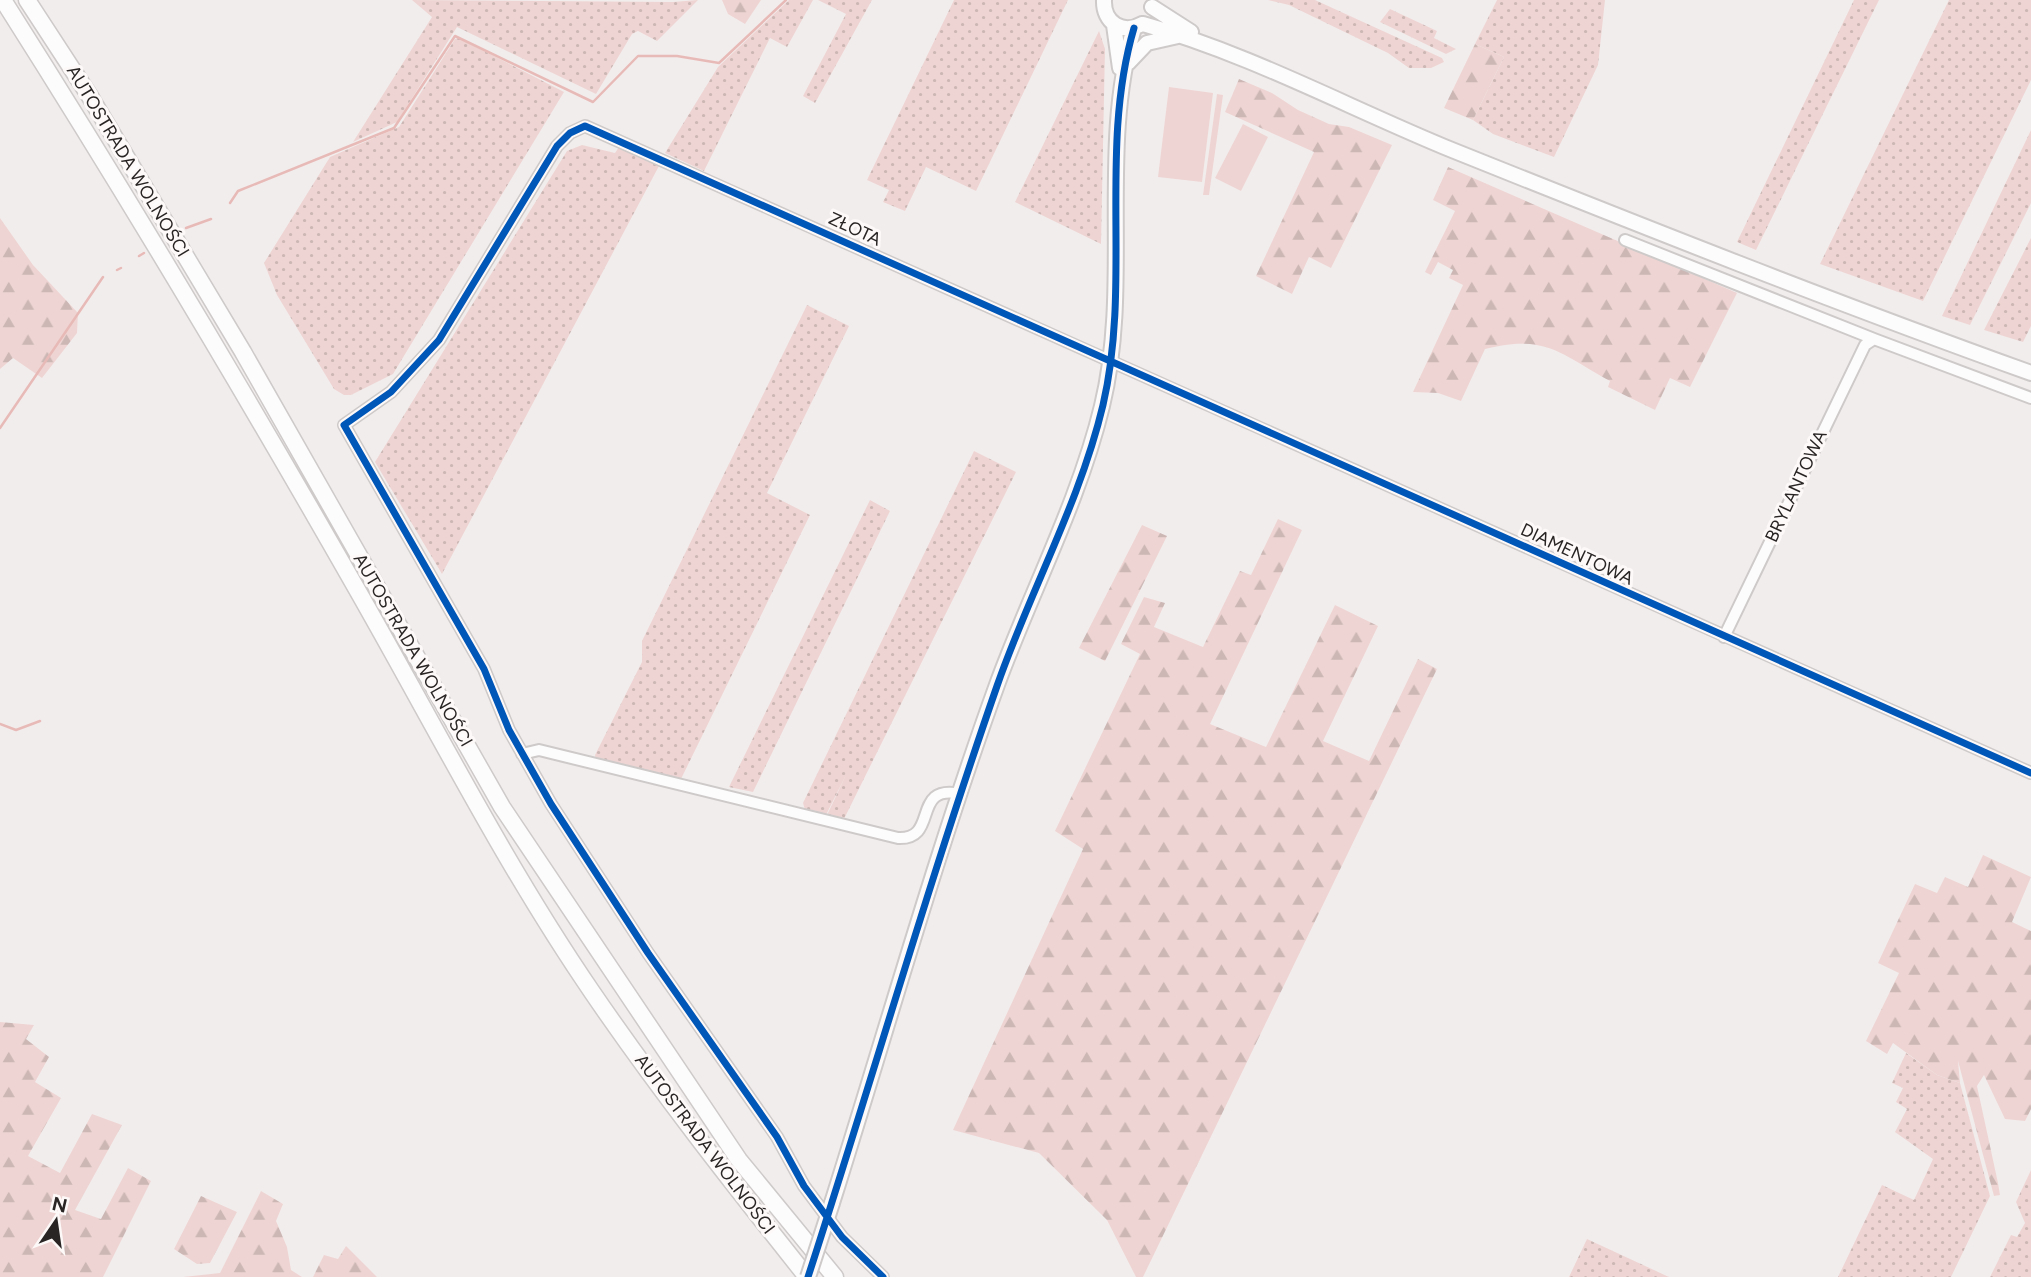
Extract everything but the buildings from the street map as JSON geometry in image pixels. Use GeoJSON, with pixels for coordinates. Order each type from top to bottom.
{"type":"FeatureCollection","features":[{"type":"Feature","properties":{"kind":"highway","name":"AUTOSTRADA WOLNOŚCI"},"geometry":{"type":"LineString","coordinates":[[3,0],[223,357],[386,641],[486,825],[592,992],[730,1181],[808,1277]]}},
{"type":"Feature","properties":{"kind":"highway","name":"AUTOSTRADA WOLNOŚCI"},"geometry":{"type":"LineString","coordinates":[[27,0],[89,95],[243,352],[502,807],[739,1160],[835,1277]]}},
{"type":"Feature","properties":{"kind":"main road"},"geometry":{"type":"LineString","coordinates":[[1102,1],[1107,17],[1114,24],[1122,97]]}},
{"type":"Feature","properties":{"kind":"main road"},"geometry":{"type":"LineString","coordinates":[[808,1277],[998,681],[1089,452],[1111,362],[1122,97],[1126,65],[1138,26],[1151,4],[1167,19],[1248,61]]}},
{"type":"Feature","properties":{"kind":"main road"},"geometry":{"type":"LineString","coordinates":[[1114,24],[1138,26],[1180,36],[1248,61],[1449,149],[1816,295],[2031,373]]}},
{"type":"Feature","properties":{"kind":"main road"},"geometry":{"type":"LineString","coordinates":[[1126,65],[1147,43],[1180,36]]}},
{"type":"Feature","properties":{"kind":"street","name":"ZŁOTA"},"geometry":{"type":"LineString","coordinates":[[522,754],[484,669],[344,425],[391,393],[439,340],[557,146],[570,133],[585,126],[1111,362]]}},
{"type":"Feature","properties":{"kind":"street"},"geometry":{"type":"LineString","coordinates":[[1625,240],[2031,398]]}},
{"type":"Feature","properties":{"kind":"street","name":"BRYLANTOWA"},"geometry":{"type":"LineString","coordinates":[[1724,637],[1857,358],[1874,339]]}},
{"type":"Feature","properties":{"kind":"street","name":"DIAMENTOWA"},"geometry":{"type":"LineString","coordinates":[[1111,362],[2031,773]]}},
{"type":"Feature","properties":{"kind":"street"},"geometry":{"type":"LineString","coordinates":[[883,1277],[842,1237],[804,1186],[777,1137],[648,953],[551,804],[522,754],[539,750],[898,838],[905,838],[919,829],[935,795],[943,791],[961,794]]}},
{"type":"Feature","properties":{"kind":"green space"},"geometry":{"type":"Polygon","coordinates":[[[412,0],[698,0],[657,41],[638,31],[632,34],[596,94],[457,27],[397,122],[353,142],[432,17],[412,0]]]}},
{"type":"Feature","properties":{"kind":"green space"},"geometry":{"type":"Polygon","coordinates":[[[722,0],[761,0],[745,24],[728,14],[722,0]]]}},
{"type":"Feature","properties":{"kind":"green space"},"geometry":{"type":"Polygon","coordinates":[[[789,0],[813,0],[787,47],[770,38],[704,171],[665,153],[718,67],[789,0]]]}},
{"type":"Feature","properties":{"kind":"green space"},"geometry":{"type":"Polygon","coordinates":[[[818,0],[872,0],[815,103],[803,96],[846,14],[818,0]]]}},
{"type":"Feature","properties":{"kind":"green space"},"geometry":{"type":"Polygon","coordinates":[[[954,0],[1068,0],[976,191],[926,167],[905,211],[883,202],[889,190],[867,180],[954,0]]]}},
{"type":"Feature","properties":{"kind":"green space"},"geometry":{"type":"Polygon","coordinates":[[[1268,0],[1315,0],[1442,58],[1444,62],[1431,68],[1409,68],[1388,53],[1289,5],[1268,0]]]}},
{"type":"Feature","properties":{"kind":"green space"},"geometry":{"type":"Polygon","coordinates":[[[1497,0],[1605,0],[1598,65],[1554,157],[1493,134],[1473,120],[1504,57],[1475,44],[1497,0]]]}},
{"type":"Feature","properties":{"kind":"green space"},"geometry":{"type":"Polygon","coordinates":[[[1854,0],[1879,0],[1756,250],[1737,242],[1854,0]]]}},
{"type":"Feature","properties":{"kind":"green space"},"geometry":{"type":"Polygon","coordinates":[[[1949,0],[2031,0],[2031,80],[1923,301],[1820,264],[1949,0]]]}},
{"type":"Feature","properties":{"kind":"green space"},"geometry":{"type":"Polygon","coordinates":[[[1390,9],[1437,31],[1434,38],[1456,49],[1446,54],[1380,22],[1390,9]]]}},
{"type":"Feature","properties":{"kind":"green space"},"geometry":{"type":"Polygon","coordinates":[[[1099,31],[1105,49],[1101,244],[1015,202],[1099,31]]]}},
{"type":"Feature","properties":{"kind":"green space"},"geometry":{"type":"Polygon","coordinates":[[[459,38],[564,92],[393,374],[351,395],[344,395],[334,389],[277,295],[264,263],[330,157],[399,127],[455,39],[459,38]]]}},
{"type":"Feature","properties":{"kind":"green space"},"geometry":{"type":"Polygon","coordinates":[[[1475,44],[1504,57],[1473,120],[1444,108],[1475,44]]]}},
{"type":"Feature","properties":{"kind":"green space"},"geometry":{"type":"Polygon","coordinates":[[[1239,79],[1272,93],[1298,110],[1329,124],[1349,127],[1392,145],[1331,268],[1309,257],[1292,294],[1256,276],[1314,152],[1225,112],[1239,79]]]}},
{"type":"Feature","properties":{"kind":"green space"},"geometry":{"type":"Polygon","coordinates":[[[1169,87],[1213,93],[1202,182],[1158,177],[1169,87]]]}},
{"type":"Feature","properties":{"kind":"green space"},"geometry":{"type":"Polygon","coordinates":[[[1217,94],[1223,95],[1209,195],[1203,195],[1217,94]]]}},
{"type":"Feature","properties":{"kind":"green space"},"geometry":{"type":"Polygon","coordinates":[[[1243,124],[1268,137],[1241,191],[1215,178],[1243,124]]]}},
{"type":"Feature","properties":{"kind":"green space"},"geometry":{"type":"Polygon","coordinates":[[[2031,130],[2031,203],[1970,325],[1942,316],[2031,130]]]}},
{"type":"Feature","properties":{"kind":"green space"},"geometry":{"type":"Polygon","coordinates":[[[582,145],[615,153],[619,147],[659,166],[442,574],[375,462],[567,151],[582,145]]]}},
{"type":"Feature","properties":{"kind":"green space"},"geometry":{"type":"Polygon","coordinates":[[[1448,167],[1737,293],[1690,387],[1670,378],[1655,410],[1608,387],[1610,381],[1564,355],[1538,345],[1523,344],[1485,349],[1461,401],[1438,393],[1413,392],[1463,285],[1449,278],[1453,270],[1438,262],[1431,275],[1425,272],[1455,211],[1433,200],[1448,167]]]}},
{"type":"Feature","properties":{"kind":"green space"},"geometry":{"type":"Polygon","coordinates":[[[0,218],[33,265],[78,313],[77,333],[42,378],[13,358],[0,369],[0,218]]]}},
{"type":"Feature","properties":{"kind":"green space"},"geometry":{"type":"Polygon","coordinates":[[[2031,238],[2031,326],[2023,342],[1984,330],[2031,238]]]}},
{"type":"Feature","properties":{"kind":"green space"},"geometry":{"type":"Polygon","coordinates":[[[807,305],[849,326],[767,493],[810,515],[681,779],[596,761],[595,755],[642,662],[642,641],[807,305]]]}},
{"type":"Feature","properties":{"kind":"green space"},"geometry":{"type":"Polygon","coordinates":[[[974,451],[1016,472],[844,819],[827,815],[846,775],[826,815],[805,810],[803,803],[974,451]]]}},
{"type":"Feature","properties":{"kind":"green space"},"geometry":{"type":"Polygon","coordinates":[[[870,500],[890,511],[753,792],[729,787],[870,500]]]}},
{"type":"Feature","properties":{"kind":"green space"},"geometry":{"type":"Polygon","coordinates":[[[1278,519],[1302,530],[1210,724],[1266,747],[1335,605],[1378,626],[1323,741],[1369,761],[1418,659],[1437,669],[1143,1277],[1136,1277],[1107,1220],[1039,1153],[953,1130],[1083,849],[1055,831],[1140,654],[1121,644],[1144,597],[1165,603],[1154,627],[1203,647],[1240,571],[1251,575],[1278,519]]]}},
{"type":"Feature","properties":{"kind":"green space"},"geometry":{"type":"Polygon","coordinates":[[[1142,525],[1167,536],[1105,661],[1079,648],[1142,525]]]}},
{"type":"Feature","properties":{"kind":"green space"},"geometry":{"type":"Polygon","coordinates":[[[1983,855],[2031,877],[2012,922],[2031,931],[2031,1109],[2025,1121],[2005,1119],[1984,1075],[1977,1086],[2000,1195],[1994,1196],[1958,1061],[1960,1083],[1937,1075],[1893,1043],[1887,1054],[1866,1041],[1899,973],[1878,963],[1915,884],[1937,893],[1945,877],[1968,887],[1983,855]]]}},
{"type":"Feature","properties":{"kind":"green space"},"geometry":{"type":"Polygon","coordinates":[[[0,1022],[34,1025],[26,1039],[49,1057],[35,1082],[61,1098],[28,1156],[60,1173],[92,1114],[122,1125],[75,1210],[101,1219],[128,1168],[151,1181],[103,1277],[0,1277],[0,1022]]]}},
{"type":"Feature","properties":{"kind":"green space"},"geometry":{"type":"Polygon","coordinates":[[[1906,1053],[1937,1075],[1960,1083],[1990,1196],[1951,1277],[1838,1277],[1882,1185],[1914,1200],[1933,1159],[1895,1132],[1907,1109],[1896,1102],[1903,1088],[1892,1083],[1906,1053]]]}},
{"type":"Feature","properties":{"kind":"green space"},"geometry":{"type":"Polygon","coordinates":[[[2031,1170],[2031,1277],[1990,1277],[2011,1235],[2017,1237],[2025,1223],[2016,1202],[2031,1170]]]}},
{"type":"Feature","properties":{"kind":"green space"},"geometry":{"type":"Polygon","coordinates":[[[261,1191],[283,1204],[276,1221],[287,1247],[291,1270],[302,1277],[183,1277],[220,1273],[261,1191]]]}},
{"type":"Feature","properties":{"kind":"green space"},"geometry":{"type":"Polygon","coordinates":[[[201,1196],[237,1212],[210,1263],[197,1264],[174,1249],[201,1196]]]}},
{"type":"Feature","properties":{"kind":"green space"},"geometry":{"type":"Polygon","coordinates":[[[1587,1239],[1669,1277],[1569,1277],[1587,1239]]]}},
{"type":"Feature","properties":{"kind":"green space"},"geometry":{"type":"Polygon","coordinates":[[[346,1246],[377,1277],[313,1277],[324,1255],[338,1259],[346,1246]]]}},
{"type":"Feature","properties":{"kind":"waterway"},"geometry":{"type":"LineString","coordinates":[[230,203],[238,191],[394,128],[455,36],[593,102],[638,56],[677,56],[719,63],[786,0]]}},
{"type":"Feature","properties":{"kind":"waterway"},"geometry":{"type":"LineString","coordinates":[[186,228],[211,219]]}},
{"type":"Feature","properties":{"kind":"waterway"},"geometry":{"type":"LineString","coordinates":[[139,256],[144,253]]}},
{"type":"Feature","properties":{"kind":"waterway"},"geometry":{"type":"LineString","coordinates":[[117,270],[121,268]]}},
{"type":"Feature","properties":{"kind":"waterway"},"geometry":{"type":"LineString","coordinates":[[0,428],[103,277]]}},
{"type":"Feature","properties":{"kind":"waterway"},"geometry":{"type":"LineString","coordinates":[[0,724],[16,730],[40,721]]}},
{"type":"Feature","properties":{"kind":"cycle path"},"geometry":{"type":"LineString","coordinates":[[808,1277],[972,759],[1010,651],[1081,476],[1103,405],[1115,311],[1118,121],[1134,28]]}},
{"type":"Feature","properties":{"kind":"cycle path"},"geometry":{"type":"LineString","coordinates":[[883,1277],[842,1237],[804,1186],[777,1137],[648,953],[551,804],[509,730],[484,669],[344,425],[391,392],[439,340],[557,146],[570,133],[585,126],[2031,773]]}}]}
